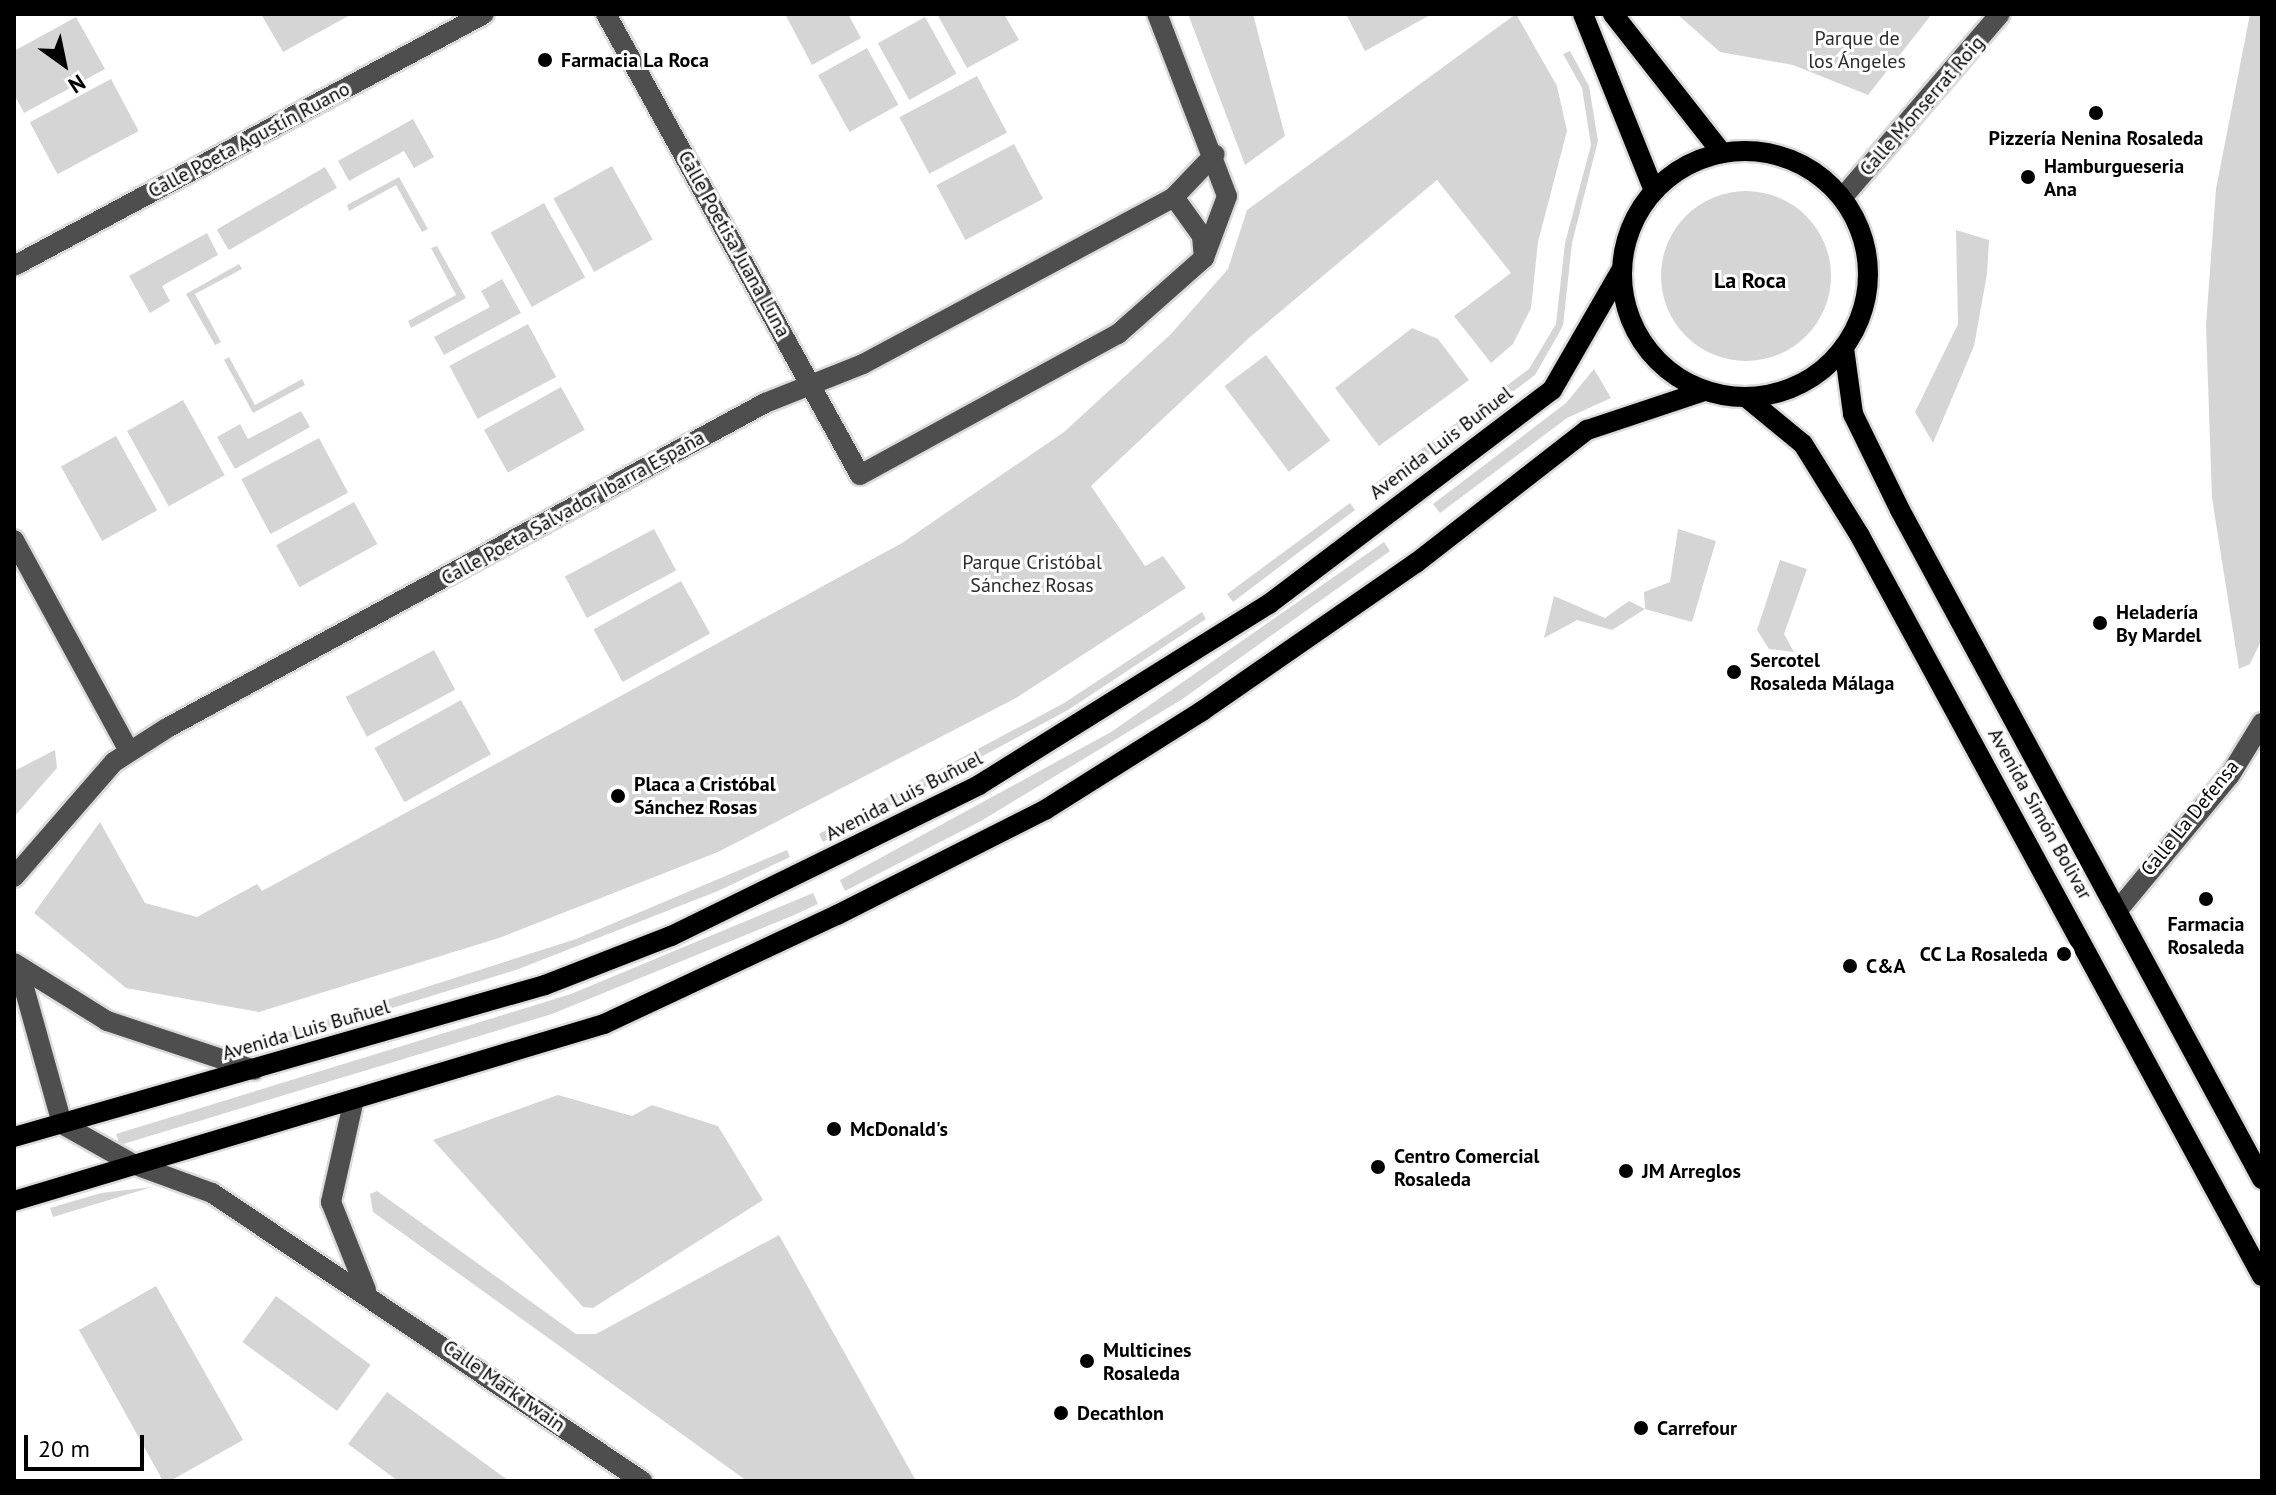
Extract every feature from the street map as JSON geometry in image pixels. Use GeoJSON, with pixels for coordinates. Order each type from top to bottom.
{"type":"FeatureCollection","features":[{"type":"Feature","properties":{"kind":"main road"},"geometry":{"type":"LineString","coordinates":[[1583,14],[1654,191]]}},
{"type":"Feature","properties":{"kind":"main road"},"geometry":{"type":"LineString","coordinates":[[1613,14],[1722,153]]}},
{"type":"Feature","properties":{"kind":"main road"},"geometry":{"type":"LineString","coordinates":[[1722,153],[1776,155],[1824,179],[1843,197],[1862,233],[1869,272],[1863,312],[1844,348],[1811,378],[1747,398],[1704,391],[1669,372],[1642,343],[1626,308],[1622,269],[1626,240],[1654,191],[1674,173],[1722,153]]}},
{"type":"Feature","properties":{"kind":"main road","name":"Avenida Luis Buñuel"},"geometry":{"type":"LineString","coordinates":[[14,1137],[545,985],[671,936],[1031,756],[1269,604],[1552,390],[1622,269]]}},
{"type":"Feature","properties":{"kind":"main road","name":"Avenida Simón Bolivar"},"geometry":{"type":"LineString","coordinates":[[1844,348],[1853,414],[2262,1179]]}},
{"type":"Feature","properties":{"kind":"main road"},"geometry":{"type":"LineString","coordinates":[[14,1201],[604,1024],[1045,810],[1391,580],[1587,430],[1704,391]]}},
{"type":"Feature","properties":{"kind":"main road","name":"Avenida Simón Bolivar"},"geometry":{"type":"LineString","coordinates":[[1747,398],[1803,444],[1860,536],[2262,1276]]}},
{"type":"Feature","properties":{"kind":"street","name":"Calle Poeta Agustín Ruano"},"geometry":{"type":"LineString","coordinates":[[14,266],[484,14]]}},
{"type":"Feature","properties":{"kind":"street","name":"Calle Poetisa Juana Luna"},"geometry":{"type":"LineString","coordinates":[[606,14],[860,475],[1118,334],[1204,258]]}},
{"type":"Feature","properties":{"kind":"street"},"geometry":{"type":"LineString","coordinates":[[1157,14],[1215,154],[1227,196],[1204,258]]}},
{"type":"Feature","properties":{"kind":"street","name":"Calle Monserrat Roig"},"geometry":{"type":"LineString","coordinates":[[1843,197],[2000,14]]}},
{"type":"Feature","properties":{"kind":"street","name":"Calle Poeta Salvador Ibarra España"},"geometry":{"type":"LineString","coordinates":[[14,877],[129,751],[810,382],[863,364],[1174,197],[1215,154]]}},
{"type":"Feature","properties":{"kind":"street"},"geometry":{"type":"LineString","coordinates":[[1174,197],[1202,236],[1204,258]]}},
{"type":"Feature","properties":{"kind":"street"},"geometry":{"type":"LineString","coordinates":[[14,540],[129,751]]}},
{"type":"Feature","properties":{"kind":"street","name":"Calle La Defensa"},"geometry":{"type":"LineString","coordinates":[[2117,911],[2230,775],[2262,723]]}},
{"type":"Feature","properties":{"kind":"street"},"geometry":{"type":"LineString","coordinates":[[16,964],[107,1021],[254,1070]]}},
{"type":"Feature","properties":{"kind":"street"},"geometry":{"type":"LineString","coordinates":[[16,964],[62,1124],[133,1164]]}},
{"type":"Feature","properties":{"kind":"street"},"geometry":{"type":"LineString","coordinates":[[354,1099],[331,1202],[366,1290]]}},
{"type":"Feature","properties":{"kind":"street","name":"Calle Mark Twain"},"geometry":{"type":"LineString","coordinates":[[133,1164],[212,1193],[366,1290],[642,1481]]}},
{"type":"Feature","properties":{"kind":"green space"},"geometry":{"type":"Polygon","coordinates":[[[261,14],[352,14],[283,52],[261,14]]]}},
{"type":"Feature","properties":{"kind":"green space"},"geometry":{"type":"Polygon","coordinates":[[[785,14],[848,14],[861,38],[812,65],[785,14]]]}},
{"type":"Feature","properties":{"kind":"green space"},"geometry":{"type":"Polygon","coordinates":[[[937,14],[1004,14],[1019,40],[967,68],[937,14]]]}},
{"type":"Feature","properties":{"kind":"green space"},"geometry":{"type":"Polygon","coordinates":[[[1188,14],[1253,14],[1285,136],[1245,165],[1188,14]]]}},
{"type":"Feature","properties":{"kind":"green space"},"geometry":{"type":"Polygon","coordinates":[[[1346,14],[1432,14],[1365,51],[1346,14]]]}},
{"type":"Feature","properties":{"kind":"green space","name":"Parque Cristóbal Sánchez Rosas"},"geometry":{"type":"Polygon","coordinates":[[[1516,14],[1557,86],[1567,131],[1538,242],[1531,308],[1513,344],[1491,363],[1454,316],[1511,273],[1437,180],[1249,338],[1091,486],[1145,566],[1163,556],[1186,588],[1016,698],[718,852],[499,938],[259,1012],[126,988],[34,913],[100,822],[145,903],[197,917],[257,884],[262,891],[902,543],[1064,432],[1171,334],[1228,269],[1247,210],[1516,14]]]}},
{"type":"Feature","properties":{"kind":"green space","name":"Parque de los Ángeles"},"geometry":{"type":"Polygon","coordinates":[[[1677,14],[1932,14],[1868,95],[1793,65],[1720,52],[1677,14]]]}},
{"type":"Feature","properties":{"kind":"green space"},"geometry":{"type":"Polygon","coordinates":[[[2250,14],[2262,14],[2262,639],[2250,664],[2239,669],[2212,498],[2206,325],[2216,189],[2250,14]]]}},
{"type":"Feature","properties":{"kind":"green space"},"geometry":{"type":"Polygon","coordinates":[[[76,17],[105,69],[24,113],[14,94],[14,51],[76,17]]]}},
{"type":"Feature","properties":{"kind":"green space"},"geometry":{"type":"Polygon","coordinates":[[[925,17],[957,74],[909,100],[878,43],[925,17]]]}},
{"type":"Feature","properties":{"kind":"green space"},"geometry":{"type":"Polygon","coordinates":[[[867,48],[899,105],[850,132],[818,75],[867,48]]]}},
{"type":"Feature","properties":{"kind":"green space"},"geometry":{"type":"Polygon","coordinates":[[[1570,51],[1589,86],[1598,141],[1572,243],[1563,326],[1535,375],[1378,493],[1373,485],[1529,369],[1556,324],[1565,243],[1591,145],[1582,88],[1563,54],[1570,51]]]}},
{"type":"Feature","properties":{"kind":"green space"},"geometry":{"type":"Polygon","coordinates":[[[977,76],[1007,133],[929,174],[899,117],[977,76]]]}},
{"type":"Feature","properties":{"kind":"green space"},"geometry":{"type":"Polygon","coordinates":[[[111,79],[139,131],[57,174],[30,122],[111,79]]]}},
{"type":"Feature","properties":{"kind":"green space"},"geometry":{"type":"Polygon","coordinates":[[[413,119],[434,157],[414,168],[404,151],[349,181],[338,161],[413,119]]]}},
{"type":"Feature","properties":{"kind":"green space"},"geometry":{"type":"Polygon","coordinates":[[[1014,144],[1043,199],[965,240],[936,185],[1014,144]]]}},
{"type":"Feature","properties":{"kind":"green space"},"geometry":{"type":"Polygon","coordinates":[[[612,166],[653,239],[594,272],[553,198],[612,166]]]}},
{"type":"Feature","properties":{"kind":"green space"},"geometry":{"type":"Polygon","coordinates":[[[325,167],[337,188],[229,250],[217,230],[325,167]]]}},
{"type":"Feature","properties":{"kind":"green space"},"geometry":{"type":"Polygon","coordinates":[[[399,177],[428,229],[422,232],[396,185],[349,211],[347,205],[399,177]]]}},
{"type":"Feature","properties":{"kind":"green space"},"geometry":{"type":"Polygon","coordinates":[[[1746,191],[1779,197],[1806,216],[1825,243],[1831,276],[1825,309],[1806,336],[1779,355],[1746,361],[1713,355],[1686,336],[1667,309],[1661,276],[1667,243],[1686,216],[1713,197],[1746,191]]]}},
{"type":"Feature","properties":{"kind":"green space"},"geometry":{"type":"Polygon","coordinates":[[[544,203],[585,277],[532,307],[491,233],[544,203]]]}},
{"type":"Feature","properties":{"kind":"green space"},"geometry":{"type":"Polygon","coordinates":[[[1956,230],[1989,240],[1987,274],[1974,346],[1933,443],[1915,412],[1958,324],[1956,230]]]}},
{"type":"Feature","properties":{"kind":"green space"},"geometry":{"type":"Polygon","coordinates":[[[207,233],[218,255],[162,286],[170,301],[150,313],[129,276],[207,233]]]}},
{"type":"Feature","properties":{"kind":"green space"},"geometry":{"type":"Polygon","coordinates":[[[437,246],[466,298],[411,328],[408,321],[456,295],[431,248],[437,246]]]}},
{"type":"Feature","properties":{"kind":"green space"},"geometry":{"type":"Polygon","coordinates":[[[239,264],[242,269],[195,294],[221,342],[215,345],[186,294],[239,264]]]}},
{"type":"Feature","properties":{"kind":"green space"},"geometry":{"type":"Polygon","coordinates":[[[502,279],[521,313],[444,355],[434,337],[490,307],[481,291],[502,279]]]}},
{"type":"Feature","properties":{"kind":"green space"},"geometry":{"type":"Polygon","coordinates":[[[528,324],[556,377],[478,419],[449,366],[528,324]]]}},
{"type":"Feature","properties":{"kind":"green space"},"geometry":{"type":"Polygon","coordinates":[[[1412,328],[1438,339],[1469,380],[1379,446],[1335,388],[1412,328]]]}},
{"type":"Feature","properties":{"kind":"green space"},"geometry":{"type":"Polygon","coordinates":[[[1266,355],[1330,440],[1289,472],[1224,386],[1266,355]]]}},
{"type":"Feature","properties":{"kind":"green space"},"geometry":{"type":"Polygon","coordinates":[[[229,357],[255,405],[302,379],[305,385],[253,413],[224,360],[229,357]]]}},
{"type":"Feature","properties":{"kind":"green space"},"geometry":{"type":"Polygon","coordinates":[[[1594,369],[1611,398],[1567,418],[1440,513],[1433,504],[1566,403],[1594,369]]]}},
{"type":"Feature","properties":{"kind":"green space"},"geometry":{"type":"Polygon","coordinates":[[[561,387],[585,430],[508,473],[484,430],[561,387]]]}},
{"type":"Feature","properties":{"kind":"green space"},"geometry":{"type":"Polygon","coordinates":[[[183,400],[225,475],[169,506],[127,431],[183,400]]]}},
{"type":"Feature","properties":{"kind":"green space"},"geometry":{"type":"Polygon","coordinates":[[[301,411],[310,427],[235,469],[217,437],[240,424],[248,439],[301,411]]]}},
{"type":"Feature","properties":{"kind":"green space"},"geometry":{"type":"Polygon","coordinates":[[[116,436],[157,510],[102,541],[61,467],[116,436]]]}},
{"type":"Feature","properties":{"kind":"green space"},"geometry":{"type":"Polygon","coordinates":[[[319,438],[348,493],[270,534],[241,479],[319,438]]]}},
{"type":"Feature","properties":{"kind":"green space"},"geometry":{"type":"Polygon","coordinates":[[[354,502],[377,544],[299,587],[276,545],[354,502]]]}},
{"type":"Feature","properties":{"kind":"green space"},"geometry":{"type":"Polygon","coordinates":[[[1350,503],[1355,510],[1233,602],[1227,594],[1350,503]]]}},
{"type":"Feature","properties":{"kind":"green space"},"geometry":{"type":"Polygon","coordinates":[[[654,529],[676,570],[587,618],[565,576],[654,529]]]}},
{"type":"Feature","properties":{"kind":"green space"},"geometry":{"type":"Polygon","coordinates":[[[1678,529],[1716,541],[1692,622],[1645,609],[1644,592],[1670,582],[1678,529]]]}},
{"type":"Feature","properties":{"kind":"green space"},"geometry":{"type":"Polygon","coordinates":[[[1384,542],[1390,551],[1181,700],[981,821],[845,891],[840,880],[1111,732],[1384,542]]]}},
{"type":"Feature","properties":{"kind":"green space"},"geometry":{"type":"Polygon","coordinates":[[[1780,560],[1807,569],[1784,634],[1794,652],[1769,649],[1757,630],[1780,560]]]}},
{"type":"Feature","properties":{"kind":"green space"},"geometry":{"type":"Polygon","coordinates":[[[681,581],[710,633],[623,682],[594,629],[681,581]]]}},
{"type":"Feature","properties":{"kind":"green space"},"geometry":{"type":"Polygon","coordinates":[[[1554,596],[1605,618],[1629,601],[1645,609],[1612,630],[1577,620],[1544,638],[1554,596]]]}},
{"type":"Feature","properties":{"kind":"green space"},"geometry":{"type":"Polygon","coordinates":[[[1202,612],[1206,619],[1068,710],[823,842],[819,834],[1064,703],[1202,612]]]}},
{"type":"Feature","properties":{"kind":"green space"},"geometry":{"type":"Polygon","coordinates":[[[434,650],[455,690],[367,737],[346,697],[434,650]]]}},
{"type":"Feature","properties":{"kind":"green space"},"geometry":{"type":"Polygon","coordinates":[[[461,700],[491,754],[404,802],[374,748],[461,700]]]}},
{"type":"Feature","properties":{"kind":"green space"},"geometry":{"type":"Polygon","coordinates":[[[55,750],[57,768],[14,817],[14,771],[55,750]]]}},
{"type":"Feature","properties":{"kind":"green space"},"geometry":{"type":"Polygon","coordinates":[[[787,850],[790,857],[718,891],[516,970],[301,1036],[258,1041],[576,939],[787,850]]]}},
{"type":"Feature","properties":{"kind":"green space"},"geometry":{"type":"Polygon","coordinates":[[[813,893],[818,904],[552,1014],[120,1145],[116,1134],[571,994],[813,893]]]}},
{"type":"Feature","properties":{"kind":"green space"},"geometry":{"type":"Polygon","coordinates":[[[558,1095],[632,1116],[652,1105],[718,1126],[763,1200],[593,1308],[583,1307],[433,1140],[558,1095]]]}},
{"type":"Feature","properties":{"kind":"green space"},"geometry":{"type":"Polygon","coordinates":[[[152,1187],[53,1217],[50,1208],[101,1193],[152,1187]]]}},
{"type":"Feature","properties":{"kind":"green space"},"geometry":{"type":"Polygon","coordinates":[[[377,1191],[576,1334],[596,1334],[779,1235],[916,1481],[747,1481],[373,1212],[370,1194],[377,1191]]]}},
{"type":"Feature","properties":{"kind":"green space"},"geometry":{"type":"Polygon","coordinates":[[[156,1286],[243,1440],[170,1481],[163,1481],[79,1330],[156,1286]]]}},
{"type":"Feature","properties":{"kind":"green space"},"geometry":{"type":"Polygon","coordinates":[[[276,1296],[371,1365],[337,1411],[242,1342],[276,1296]]]}},
{"type":"Feature","properties":{"kind":"green space"},"geometry":{"type":"Polygon","coordinates":[[[387,1392],[509,1481],[398,1481],[348,1444],[387,1392]]]}},
{"type":"Feature","properties":{"kind":"place","name":"Farmacia La Roca"},"geometry":{"type":"Point","coordinates":[545,60]}},
{"type":"Feature","properties":{"kind":"place","name":"Pizzería Nenina Rosaleda"},"geometry":{"type":"Point","coordinates":[2096,113]}},
{"type":"Feature","properties":{"kind":"place","name":"Hamburgueseria Ana"},"geometry":{"type":"Point","coordinates":[2028,177]}},
{"type":"Feature","properties":{"kind":"place","name":"Heladería By Mardel"},"geometry":{"type":"Point","coordinates":[2100,623]}},
{"type":"Feature","properties":{"kind":"place","name":"Sercotel Rosaleda Málaga"},"geometry":{"type":"Point","coordinates":[1734,672]}},
{"type":"Feature","properties":{"kind":"place","name":"Placa a Cristóbal Sánchez Rosas"},"geometry":{"type":"Point","coordinates":[618,796]}},
{"type":"Feature","properties":{"kind":"place","name":"Farmacia Rosaleda"},"geometry":{"type":"Point","coordinates":[2206,899]}},
{"type":"Feature","properties":{"kind":"place","name":"CC La Rosaleda"},"geometry":{"type":"Point","coordinates":[2064,954]}},
{"type":"Feature","properties":{"kind":"place","name":"C&A"},"geometry":{"type":"Point","coordinates":[1850,966]}},
{"type":"Feature","properties":{"kind":"place","name":"McDonald's"},"geometry":{"type":"Point","coordinates":[834,1129]}},
{"type":"Feature","properties":{"kind":"place","name":"Centro Comercial Rosaleda"},"geometry":{"type":"Point","coordinates":[1378,1167]}},
{"type":"Feature","properties":{"kind":"place","name":"JM Arreglos"},"geometry":{"type":"Point","coordinates":[1626,1171]}},
{"type":"Feature","properties":{"kind":"place","name":"Multicines Rosaleda"},"geometry":{"type":"Point","coordinates":[1087,1361]}},
{"type":"Feature","properties":{"kind":"place","name":"Decathlon"},"geometry":{"type":"Point","coordinates":[1061,1413]}},
{"type":"Feature","properties":{"kind":"place","name":"Carrefour"},"geometry":{"type":"Point","coordinates":[1641,1428]}},
{"type":"Feature","properties":{"kind":"district","name":"La Roca"},"geometry":{"type":"Point","coordinates":[1750,281]}}]}
